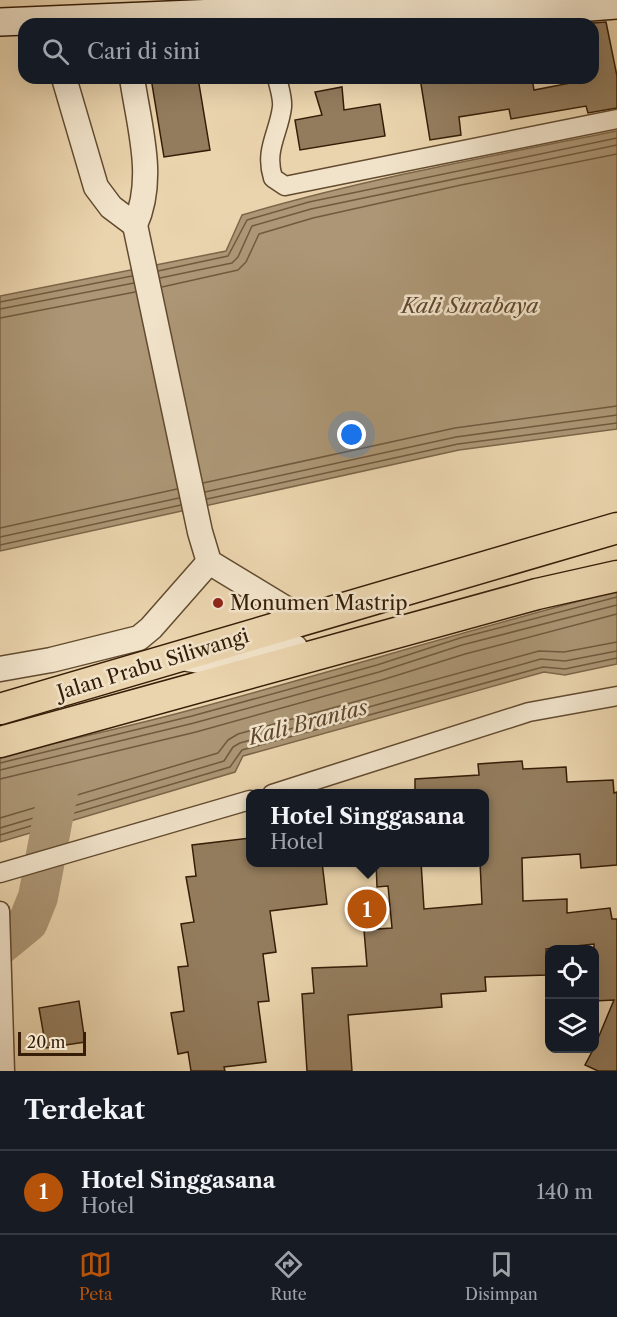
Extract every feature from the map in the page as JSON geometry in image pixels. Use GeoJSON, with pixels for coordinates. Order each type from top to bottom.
{"type":"FeatureCollection","features":[{"type":"Feature","properties":{"kind":"main road"},"geometry":{"type":"LineString","coordinates":[[266,18],[617,5]]}},
{"type":"Feature","properties":{"kind":"main road"},"geometry":{"type":"LineString","coordinates":[[0,22],[18,22]]}},
{"type":"Feature","properties":{"kind":"main road"},"geometry":{"type":"LineString","coordinates":[[604,531],[606,578]]}},
{"type":"Feature","properties":{"kind":"main road","name":"Jalan Prabu Siliwangi"},"geometry":{"type":"LineString","coordinates":[[0,710],[604,531]]}},
{"type":"Feature","properties":{"kind":"main road","name":"Jalan Prabu Siliwangi"},"geometry":{"type":"LineString","coordinates":[[0,742],[537,594],[606,578]]}},
{"type":"Feature","properties":{"kind":"street"},"geometry":{"type":"LineString","coordinates":[[66,84],[96,187],[111,207],[136,231]]}},
{"type":"Feature","properties":{"kind":"street"},"geometry":{"type":"LineString","coordinates":[[133,84],[146,174],[142,211],[136,231],[200,532],[209,562],[303,619]]}},
{"type":"Feature","properties":{"kind":"street"},"geometry":{"type":"LineString","coordinates":[[278,84],[283,105],[270,146],[269,160],[273,178],[285,186],[617,119]]}},
{"type":"Feature","properties":{"kind":"street"},"geometry":{"type":"LineString","coordinates":[[0,669],[51,660],[139,638],[151,628],[209,562]]}},
{"type":"Feature","properties":{"kind":"street"},"geometry":{"type":"LineString","coordinates":[[123,642],[199,662],[219,664],[297,646],[336,650]]}},
{"type":"Feature","properties":{"kind":"street"},"geometry":{"type":"LineString","coordinates":[[288,789],[529,712],[617,696]]}},
{"type":"Feature","properties":{"kind":"street"},"geometry":{"type":"LineString","coordinates":[[0,873],[246,801]]}},
{"type":"Feature","properties":{"kind":"street"},"geometry":{"type":"LineString","coordinates":[[0,911],[5,1071]]}},
{"type":"Feature","properties":{"kind":"water","name":"Kali Surabaya"},"geometry":{"type":"Polygon","coordinates":[[[617,131],[617,429],[459,450],[0,551],[0,296],[226,251],[242,215],[288,202],[428,169],[617,131]]]}},
{"type":"Feature","properties":{"kind":"water","name":"Kali Brantas"},"geometry":{"type":"Polygon","coordinates":[[[617,591],[617,664],[565,675],[544,672],[243,756],[235,772],[0,842],[0,757],[194,709],[617,591]]]}},
{"type":"Feature","properties":{"kind":"building"},"geometry":{"type":"Polygon","coordinates":[[[606,22],[617,76],[617,108],[588,113],[586,106],[511,119],[509,109],[459,117],[461,135],[430,140],[421,84],[533,84],[534,90],[565,84],[599,84],[599,23],[606,22]]]}},
{"type":"Feature","properties":{"kind":"building"},"geometry":{"type":"Polygon","coordinates":[[[152,84],[199,84],[210,150],[164,157],[152,84]]]}},
{"type":"Feature","properties":{"kind":"building"},"geometry":{"type":"Polygon","coordinates":[[[342,87],[344,110],[380,104],[385,136],[300,150],[295,120],[322,115],[315,92],[342,87]]]}},
{"type":"Feature","properties":{"kind":"building"},"geometry":{"type":"Polygon","coordinates":[[[522,761],[523,769],[566,767],[567,782],[613,780],[614,793],[617,792],[617,865],[581,868],[580,854],[522,858],[523,901],[567,899],[567,913],[610,908],[612,919],[617,919],[617,1071],[598,1071],[585,1065],[591,1053],[599,1053],[599,1036],[614,1000],[599,1001],[599,945],[594,944],[545,945],[545,975],[485,977],[486,991],[441,994],[442,1007],[348,1015],[352,1071],[307,1071],[302,994],[314,993],[312,968],[367,966],[364,930],[392,928],[388,886],[377,887],[376,867],[421,867],[424,909],[482,904],[480,867],[489,867],[489,789],[415,789],[415,779],[479,775],[478,764],[522,761]]]}},
{"type":"Feature","properties":{"kind":"building"},"geometry":{"type":"Polygon","coordinates":[[[246,838],[246,867],[323,867],[327,904],[270,911],[276,952],[263,954],[269,1001],[258,1002],[266,1062],[224,1067],[225,1071],[191,1071],[188,1052],[178,1054],[171,1013],[184,1011],[178,967],[188,966],[181,924],[194,922],[186,877],[196,876],[192,845],[246,838]]]}},
{"type":"Feature","properties":{"kind":"building"},"geometry":{"type":"Polygon","coordinates":[[[79,1001],[85,1042],[46,1048],[39,1008],[79,1001]]]}},
{"type":"Feature","properties":{"kind":"waterway"},"geometry":{"type":"LineString","coordinates":[[0,945],[28,922],[38,897],[59,786]]}},
{"type":"Feature","properties":{"kind":"place","name":"Monumen Mastrip"},"geometry":{"type":"Point","coordinates":[218,603]}},
{"type":"Feature","properties":{"kind":"place","name":"Hotel Singgasana"},"geometry":{"type":"Point","coordinates":[367,909]}}]}
